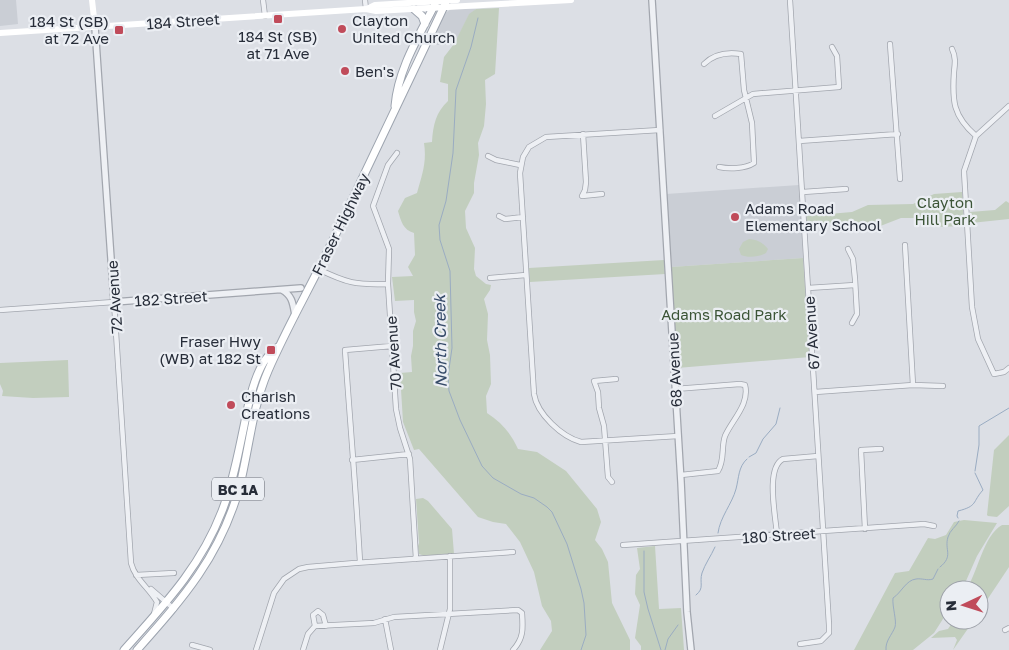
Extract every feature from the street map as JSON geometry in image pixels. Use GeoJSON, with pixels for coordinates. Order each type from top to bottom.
{"type":"FeatureCollection","features":[{"type":"Feature","properties":{"kind":"main road","name":"72 Avenue"},"geometry":{"type":"LineString","coordinates":[[92,0],[95,27]]}},
{"type":"Feature","properties":{"kind":"main road","name":"184 Street"},"geometry":{"type":"LineString","coordinates":[[446,3],[456,0]]}},
{"type":"Feature","properties":{"kind":"main road","name":"184 Street"},"geometry":{"type":"LineString","coordinates":[[0,33],[366,9],[375,5],[571,0]]}},
{"type":"Feature","properties":{"kind":"main road","name":"184 Street"},"geometry":{"type":"LineString","coordinates":[[366,9],[376,12],[414,9],[436,3]]}},
{"type":"Feature","properties":{"kind":"main road","name":"Fraser Highway"},"geometry":{"type":"LineString","coordinates":[[395,108],[399,84],[406,63],[436,3]]}},
{"type":"Feature","properties":{"kind":"main road","name":"Fraser Highway"},"geometry":{"type":"LineString","coordinates":[[137,650],[174,609],[209,560],[228,520],[239,488],[262,386],[446,3]]}},
{"type":"Feature","properties":{"kind":"main road"},"geometry":{"type":"LineString","coordinates":[[414,9],[422,16],[425,24]]}},
{"type":"Feature","properties":{"kind":"main road","name":"Fraser Highway"},"geometry":{"type":"LineString","coordinates":[[124,650],[167,603],[190,574],[217,524],[230,490],[253,386],[261,366],[284,338]]}},
{"type":"Feature","properties":{"kind":"street"},"geometry":{"type":"LineString","coordinates":[[263,0],[265,16]]}},
{"type":"Feature","properties":{"kind":"street"},"geometry":{"type":"LineString","coordinates":[[365,0],[366,9]]}},
{"type":"Feature","properties":{"kind":"street","name":"68 Avenue"},"geometry":{"type":"LineString","coordinates":[[652,0],[691,650]]}},
{"type":"Feature","properties":{"kind":"street","name":"67 Avenue"},"geometry":{"type":"LineString","coordinates":[[790,0],[829,633],[821,641],[800,644]]}},
{"type":"Feature","properties":{"kind":"street","name":"72 Avenue"},"geometry":{"type":"LineString","coordinates":[[95,27],[131,563],[136,575]]}},
{"type":"Feature","properties":{"kind":"street"},"geometry":{"type":"LineString","coordinates":[[890,44],[900,179]]}},
{"type":"Feature","properties":{"kind":"street"},"geometry":{"type":"LineString","coordinates":[[715,116],[756,93],[839,87],[837,56],[832,47]]}},
{"type":"Feature","properties":{"kind":"street"},"geometry":{"type":"LineString","coordinates":[[952,49],[955,59],[953,102],[959,117],[976,136]]}},
{"type":"Feature","properties":{"kind":"street"},"geometry":{"type":"LineString","coordinates":[[704,64],[713,57],[723,54],[739,54],[742,57],[744,86],[752,123],[755,161],[750,166],[719,167]]}},
{"type":"Feature","properties":{"kind":"street"},"geometry":{"type":"LineString","coordinates":[[1009,107],[976,136],[964,172],[972,307],[978,339],[994,374],[1004,372],[1009,368]]}},
{"type":"Feature","properties":{"kind":"street"},"geometry":{"type":"LineString","coordinates":[[660,130],[546,137],[534,142],[526,152],[520,165],[526,275],[534,394],[536,405],[544,416],[575,440],[586,442],[678,436]]}},
{"type":"Feature","properties":{"kind":"street"},"geometry":{"type":"LineString","coordinates":[[583,134],[586,182],[582,196],[602,194]]}},
{"type":"Feature","properties":{"kind":"street"},"geometry":{"type":"LineString","coordinates":[[799,141],[898,134]]}},
{"type":"Feature","properties":{"kind":"street","name":"70 Avenue"},"geometry":{"type":"LineString","coordinates":[[397,154],[388,165],[373,206],[389,249],[388,284],[397,419],[409,454],[416,559]]}},
{"type":"Feature","properties":{"kind":"street"},"geometry":{"type":"LineString","coordinates":[[488,156],[496,160],[520,165]]}},
{"type":"Feature","properties":{"kind":"street"},"geometry":{"type":"LineString","coordinates":[[803,192],[846,189]]}},
{"type":"Feature","properties":{"kind":"street"},"geometry":{"type":"LineString","coordinates":[[499,216],[505,219],[523,218]]}},
{"type":"Feature","properties":{"kind":"street"},"geometry":{"type":"LineString","coordinates":[[905,246],[913,385]]}},
{"type":"Feature","properties":{"kind":"street"},"geometry":{"type":"LineString","coordinates":[[848,250],[854,259],[857,314],[852,324]]}},
{"type":"Feature","properties":{"kind":"street"},"geometry":{"type":"LineString","coordinates":[[318,270],[352,284],[388,284]]}},
{"type":"Feature","properties":{"kind":"street"},"geometry":{"type":"LineString","coordinates":[[490,278],[526,275]]}},
{"type":"Feature","properties":{"kind":"street"},"geometry":{"type":"LineString","coordinates":[[808,288],[855,285]]}},
{"type":"Feature","properties":{"kind":"street","name":"182 Street"},"geometry":{"type":"LineString","coordinates":[[0,310],[301,288]]}},
{"type":"Feature","properties":{"kind":"street"},"geometry":{"type":"LineString","coordinates":[[282,290],[290,296],[295,316]]}},
{"type":"Feature","properties":{"kind":"street"},"geometry":{"type":"LineString","coordinates":[[360,562],[345,350],[392,346]]}},
{"type":"Feature","properties":{"kind":"street"},"geometry":{"type":"LineString","coordinates":[[612,482],[608,477],[598,392],[594,381],[616,379]]}},
{"type":"Feature","properties":{"kind":"street"},"geometry":{"type":"LineString","coordinates":[[675,389],[740,384],[746,385],[747,392],[743,404],[725,437],[721,466],[718,471],[681,475]]}},
{"type":"Feature","properties":{"kind":"street"},"geometry":{"type":"LineString","coordinates":[[815,392],[913,385],[943,386]]}},
{"type":"Feature","properties":{"kind":"street"},"geometry":{"type":"LineString","coordinates":[[865,528],[861,450],[881,449]]}},
{"type":"Feature","properties":{"kind":"street"},"geometry":{"type":"LineString","coordinates":[[352,460],[409,454]]}},
{"type":"Feature","properties":{"kind":"street"},"geometry":{"type":"LineString","coordinates":[[777,535],[772,493],[779,461],[818,456]]}},
{"type":"Feature","properties":{"kind":"street","name":"180 Street"},"geometry":{"type":"LineString","coordinates":[[623,545],[924,524],[934,526]]}},
{"type":"Feature","properties":{"kind":"street"},"geometry":{"type":"LineString","coordinates":[[256,650],[278,585],[296,571],[316,566],[360,562],[513,552]]}},
{"type":"Feature","properties":{"kind":"street"},"geometry":{"type":"LineString","coordinates":[[440,650],[449,614],[450,556]]}},
{"type":"Feature","properties":{"kind":"street"},"geometry":{"type":"LineString","coordinates":[[136,575],[174,573]]}},
{"type":"Feature","properties":{"kind":"street"},"geometry":{"type":"LineString","coordinates":[[136,575],[148,587],[158,602],[153,618]]}},
{"type":"Feature","properties":{"kind":"street"},"geometry":{"type":"LineString","coordinates":[[148,587],[174,609]]}},
{"type":"Feature","properties":{"kind":"street"},"geometry":{"type":"LineString","coordinates":[[303,650],[308,634],[315,626],[374,623],[394,617],[518,610],[522,613],[523,633],[520,642],[513,650]]}},
{"type":"Feature","properties":{"kind":"street"},"geometry":{"type":"LineString","coordinates":[[315,626],[313,615],[318,611],[323,614],[326,626]]}},
{"type":"Feature","properties":{"kind":"street"},"geometry":{"type":"LineString","coordinates":[[385,619],[391,650]]}},
{"type":"Feature","properties":{"kind":"street"},"geometry":{"type":"LineString","coordinates":[[192,645],[210,650]]}},
{"type":"Feature","properties":{"kind":"shaded area"},"geometry":{"type":"Polygon","coordinates":[[[0,0],[16,0],[18,24],[0,26],[0,0]]]}},
{"type":"Feature","properties":{"kind":"shaded area"},"geometry":{"type":"Polygon","coordinates":[[[451,9],[476,9],[469,15],[454,45],[429,45],[444,14],[451,9]]]}},
{"type":"Feature","properties":{"kind":"shaded area","name":"Adams Road Elementary School"},"geometry":{"type":"Polygon","coordinates":[[[799,185],[803,258],[671,267],[666,194],[799,185]]]}},
{"type":"Feature","properties":{"kind":"green space"},"geometry":{"type":"Polygon","coordinates":[[[499,8],[495,74],[485,80],[486,104],[484,126],[478,143],[479,155],[474,193],[465,211],[466,228],[475,248],[474,269],[476,276],[486,284],[491,285],[484,299],[488,314],[487,340],[490,355],[491,384],[486,396],[487,413],[505,428],[518,449],[537,452],[566,471],[597,509],[601,522],[595,540],[608,562],[612,603],[630,640],[630,650],[540,650],[552,631],[551,621],[542,606],[534,572],[520,542],[506,524],[478,517],[419,449],[414,450],[403,422],[400,373],[412,372],[411,356],[413,331],[416,321],[414,300],[395,301],[392,277],[413,276],[408,267],[415,255],[414,233],[410,232],[401,222],[398,211],[405,198],[417,193],[424,162],[424,143],[432,142],[436,119],[448,101],[448,84],[440,82],[444,57],[454,44],[469,14],[476,9],[499,8]]]}},
{"type":"Feature","properties":{"kind":"green space","name":"Clayton Hill Park"},"geometry":{"type":"Polygon","coordinates":[[[962,192],[964,226],[936,227],[916,218],[901,218],[870,230],[855,226],[826,223],[807,225],[806,216],[852,212],[868,205],[913,204],[934,194],[962,192]]]}},
{"type":"Feature","properties":{"kind":"green space","name":"Clayton Hill Park"},"geometry":{"type":"Polygon","coordinates":[[[1006,201],[1009,203],[1009,219],[971,223],[970,212],[995,210],[1006,201]]]}},
{"type":"Feature","properties":{"kind":"green space"},"geometry":{"type":"Polygon","coordinates":[[[749,239],[764,245],[768,249],[766,253],[754,257],[741,255],[739,249],[743,242],[749,239]]]}},
{"type":"Feature","properties":{"kind":"green space","name":"Adams Road Park"},"geometry":{"type":"Polygon","coordinates":[[[803,258],[810,357],[677,368],[671,267],[803,258]]]}},
{"type":"Feature","properties":{"kind":"green space"},"geometry":{"type":"Polygon","coordinates":[[[664,260],[665,274],[530,282],[529,268],[664,260]]]}},
{"type":"Feature","properties":{"kind":"green space"},"geometry":{"type":"Polygon","coordinates":[[[68,360],[69,397],[33,398],[2,396],[0,363],[68,360]]]}},
{"type":"Feature","properties":{"kind":"green space"},"geometry":{"type":"Polygon","coordinates":[[[1009,435],[1009,506],[997,517],[988,516],[994,450],[1009,435]]]}},
{"type":"Feature","properties":{"kind":"green space"},"geometry":{"type":"Polygon","coordinates":[[[423,498],[428,501],[452,529],[454,554],[425,556],[419,554],[416,499],[423,498]]]}},
{"type":"Feature","properties":{"kind":"green space"},"geometry":{"type":"Polygon","coordinates":[[[964,520],[997,523],[977,556],[966,580],[939,580],[939,625],[934,633],[913,650],[854,650],[895,573],[909,571],[928,538],[935,539],[946,535],[954,522],[964,520]]]}},
{"type":"Feature","properties":{"kind":"green space"},"geometry":{"type":"Polygon","coordinates":[[[1002,525],[1009,525],[1009,567],[989,597],[989,580],[971,580],[985,546],[995,530],[1002,525]]]}},
{"type":"Feature","properties":{"kind":"green space"},"geometry":{"type":"Polygon","coordinates":[[[655,546],[659,609],[681,608],[684,650],[641,650],[641,646],[635,638],[640,605],[635,594],[636,575],[640,569],[637,548],[655,546]]]}},
{"type":"Feature","properties":{"kind":"green space"},"geometry":{"type":"Polygon","coordinates":[[[967,630],[953,650],[957,640],[955,637],[931,638],[939,631],[967,630]]]}},
{"type":"Feature","properties":{"kind":"waterway","name":"North Creek"},"geometry":{"type":"LineString","coordinates":[[478,18],[471,47],[456,90],[453,153],[446,201],[439,225],[440,240],[450,271],[452,348],[448,376],[449,391],[460,420],[482,466],[493,478],[521,494],[534,498],[552,512],[567,544],[584,603],[586,635],[581,650]]}},
{"type":"Feature","properties":{"kind":"waterway"},"geometry":{"type":"LineString","coordinates":[[749,457],[756,453],[763,439],[776,424],[780,408]]}},
{"type":"Feature","properties":{"kind":"waterway"},"geometry":{"type":"LineString","coordinates":[[975,471],[979,445],[979,426],[1009,408]]}},
{"type":"Feature","properties":{"kind":"waterway"},"geometry":{"type":"LineString","coordinates":[[718,533],[721,521],[734,495],[740,469],[747,459]]}},
{"type":"Feature","properties":{"kind":"waterway"},"geometry":{"type":"LineString","coordinates":[[958,518],[958,511],[972,505],[983,490],[975,473]]}},
{"type":"Feature","properties":{"kind":"waterway"},"geometry":{"type":"LineString","coordinates":[[940,567],[947,560],[949,535],[959,521]]}},
{"type":"Feature","properties":{"kind":"waterway"},"geometry":{"type":"LineString","coordinates":[[696,595],[701,588],[703,570],[715,547]]}},
{"type":"Feature","properties":{"kind":"waterway"},"geometry":{"type":"LineString","coordinates":[[644,551],[644,592],[661,650]]}},
{"type":"Feature","properties":{"kind":"waterway"},"geometry":{"type":"LineString","coordinates":[[886,650],[895,624],[893,598],[912,580],[933,579],[938,569]]}},
{"type":"Feature","properties":{"kind":"waterway"},"geometry":{"type":"LineString","coordinates":[[665,650],[668,639],[678,625]]}},
{"type":"Feature","properties":{"kind":"place","name":"184 St (SB) at 71 Ave"},"geometry":{"type":"Point","coordinates":[278,19]}},
{"type":"Feature","properties":{"kind":"place","name":"Clayton United Church"},"geometry":{"type":"Point","coordinates":[342,29]}},
{"type":"Feature","properties":{"kind":"place","name":"184 St (SB) at 72 Ave"},"geometry":{"type":"Point","coordinates":[119,30]}},
{"type":"Feature","properties":{"kind":"place","name":"Ben's"},"geometry":{"type":"Point","coordinates":[345,71]}},
{"type":"Feature","properties":{"kind":"place","name":"Adams Road Elementary School"},"geometry":{"type":"Point","coordinates":[735,217]}},
{"type":"Feature","properties":{"kind":"place","name":"Fraser Hwy (WB) at 182 St"},"geometry":{"type":"Point","coordinates":[271,350]}},
{"type":"Feature","properties":{"kind":"place","name":"Charish Creations"},"geometry":{"type":"Point","coordinates":[231,405]}}]}
